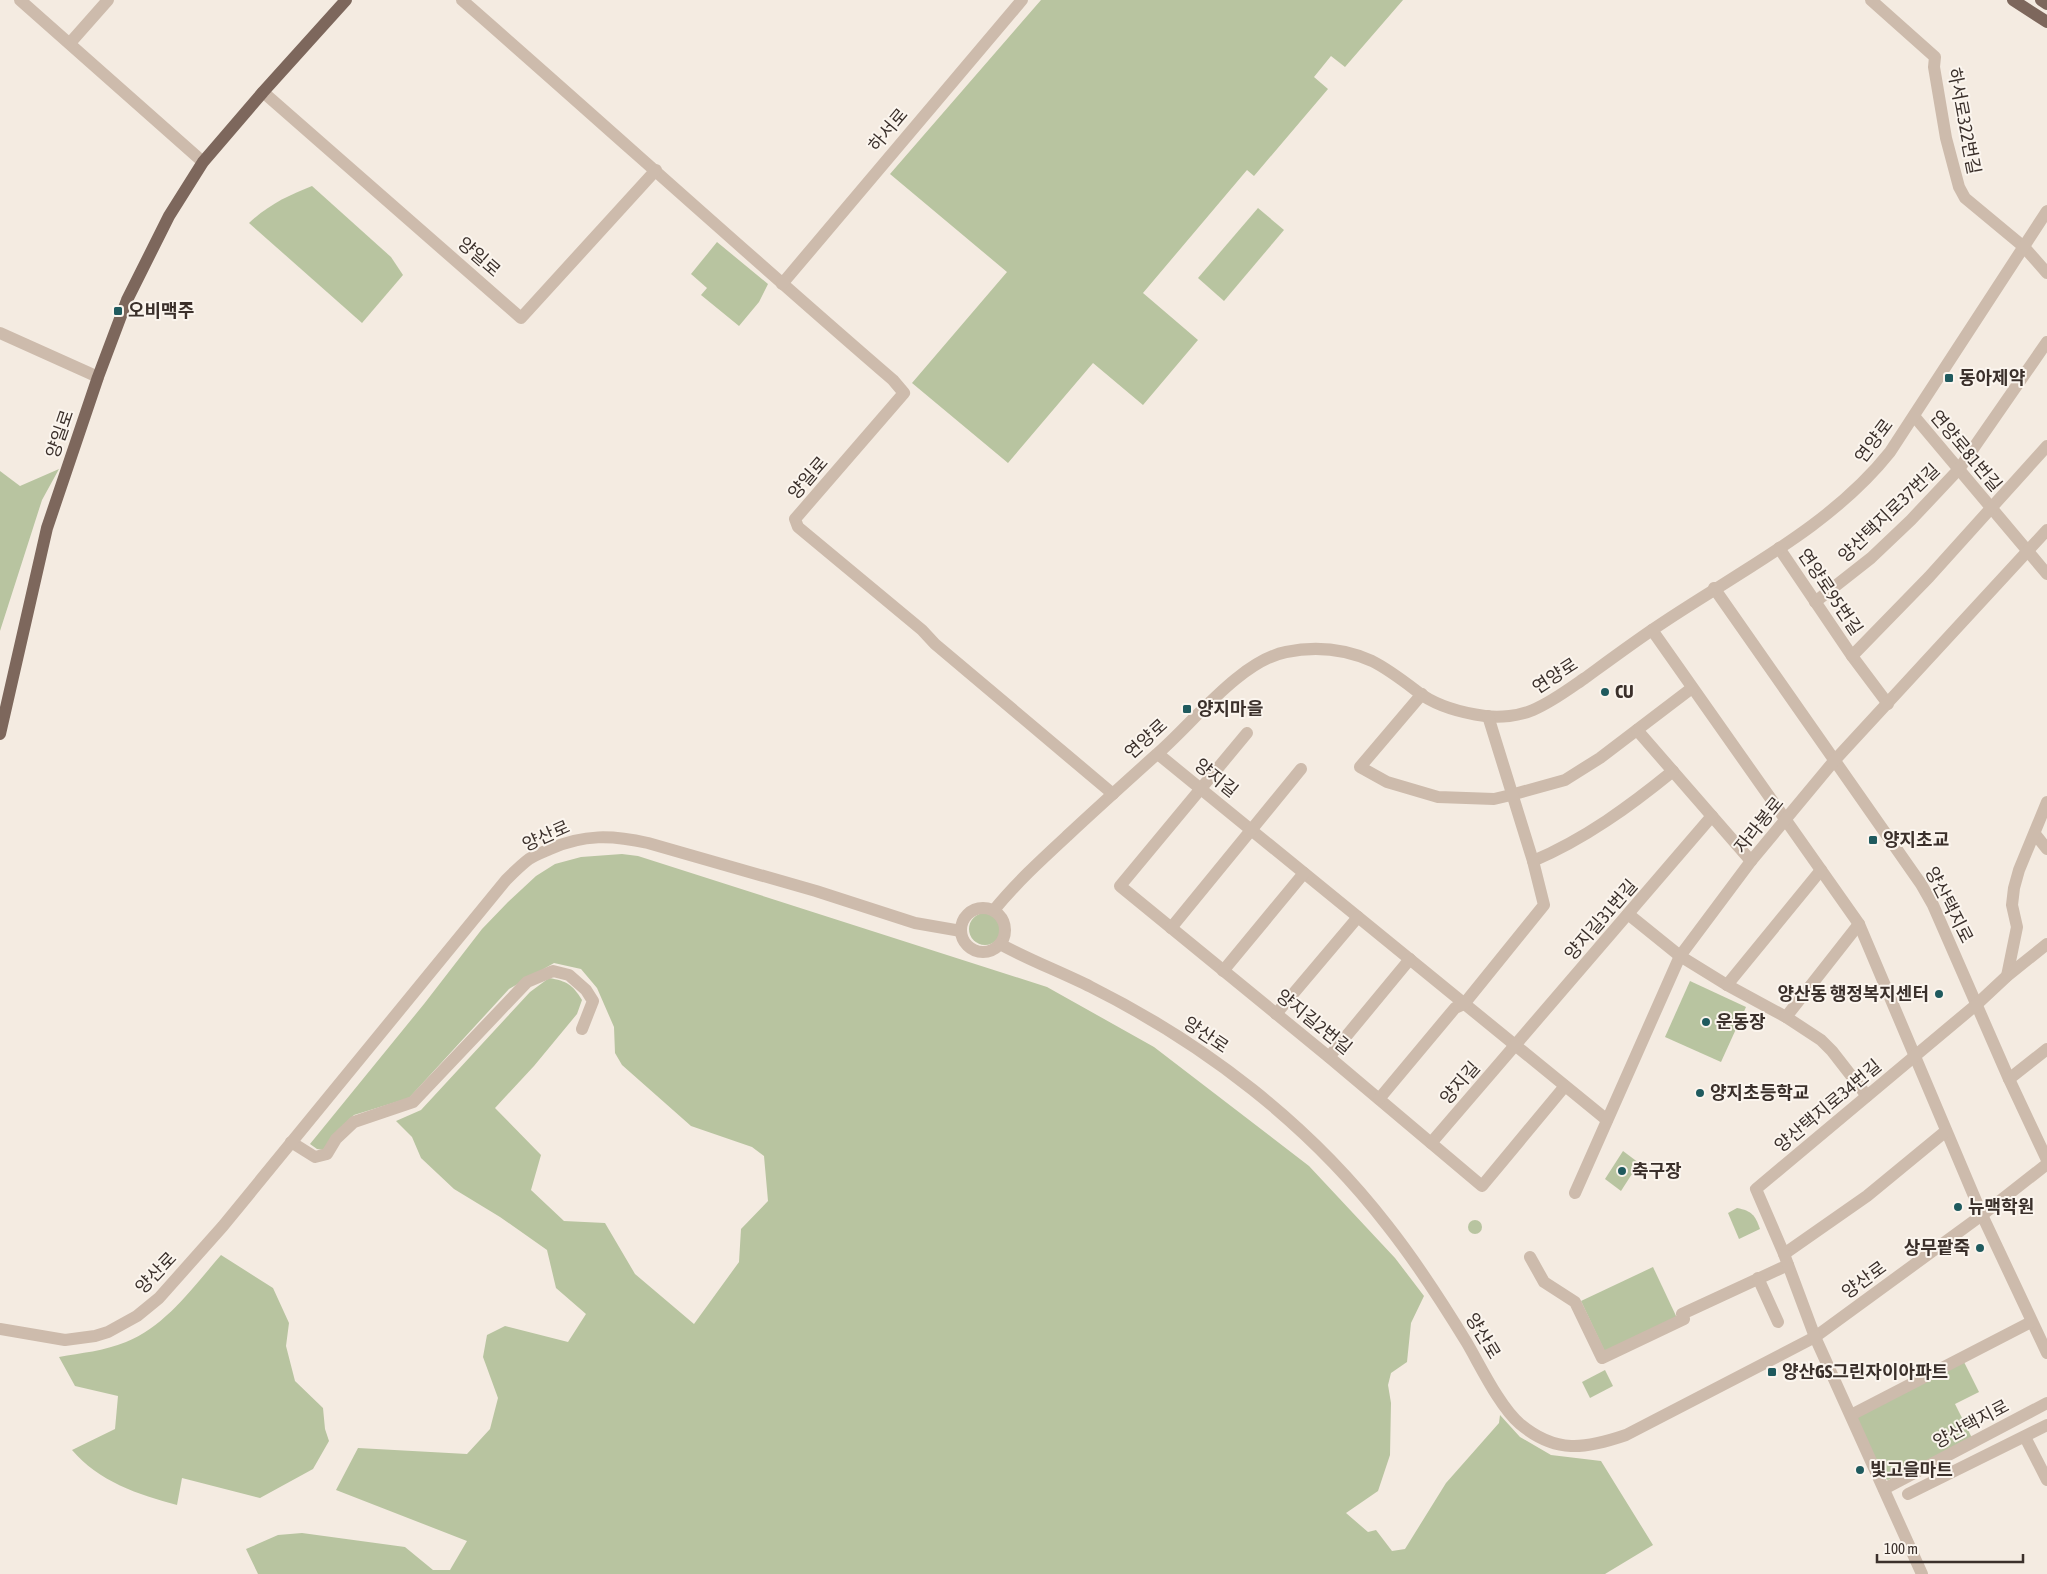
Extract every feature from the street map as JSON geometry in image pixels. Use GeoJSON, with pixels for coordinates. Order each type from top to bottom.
{"type":"FeatureCollection","features":[{"type":"Feature","properties":{"kind":"main road","name":"양일로"},"geometry":{"type":"LineString","coordinates":[[0,734],[47,528],[98,378],[128,300],[169,216],[204,162],[263,92],[346,0]]}},
{"type":"Feature","properties":{"kind":"main road"},"geometry":{"type":"LineString","coordinates":[[2013,0],[2047,22]]}},
{"type":"Feature","properties":{"kind":"main road"},"geometry":{"type":"LineString","coordinates":[[2041,0],[2047,4]]}},
{"type":"Feature","properties":{"kind":"street"},"geometry":{"type":"LineString","coordinates":[[20,0],[204,162]]}},
{"type":"Feature","properties":{"kind":"street"},"geometry":{"type":"LineString","coordinates":[[70,43],[108,0]]}},
{"type":"Feature","properties":{"kind":"street","name":"양일로"},"geometry":{"type":"LineString","coordinates":[[462,0],[893,380],[904,393],[795,519],[798,527],[922,630],[935,644],[1113,794]]}},
{"type":"Feature","properties":{"kind":"street","name":"하서로"},"geometry":{"type":"LineString","coordinates":[[782,284],[1022,0]]}},
{"type":"Feature","properties":{"kind":"street","name":"하서로322번길"},"geometry":{"type":"LineString","coordinates":[[1871,0],[1935,57],[1934,67],[1953,170],[1965,198],[2024,247],[2047,273]]}},
{"type":"Feature","properties":{"kind":"street","name":"양일로"},"geometry":{"type":"LineString","coordinates":[[263,92],[521,318],[656,170]]}},
{"type":"Feature","properties":{"kind":"street","name":"연양로"},"geometry":{"type":"LineString","coordinates":[[994,910],[1014,885],[1158,754],[1224,690],[1250,669],[1270,657],[1284,652],[1327,649],[1355,654],[1382,666],[1432,701],[1457,710],[1488,716],[1516,715],[1534,710],[1553,700],[1714,588],[1779,548],[1834,509],[1874,473],[1914,416],[2047,211]]}},
{"type":"Feature","properties":{"kind":"street"},"geometry":{"type":"LineString","coordinates":[[0,333],[98,378]]}},
{"type":"Feature","properties":{"kind":"street","name":"양산택지로37번길"},"geometry":{"type":"LineString","coordinates":[[1815,602],[1877,552],[1912,520],[1959,469],[2047,342]]}},
{"type":"Feature","properties":{"kind":"street","name":"연양로81번길"},"geometry":{"type":"LineString","coordinates":[[1914,416],[2047,574]]}},
{"type":"Feature","properties":{"kind":"street","name":"연양로81번길"},"geometry":{"type":"LineString","coordinates":[[1929,577],[2047,446]]}},
{"type":"Feature","properties":{"kind":"street","name":"자라봉로"},"geometry":{"type":"LineString","coordinates":[[1575,1193],[1680,956],[1751,861],[1834,761],[2047,530]]}},
{"type":"Feature","properties":{"kind":"street","name":"연양로95번길"},"geometry":{"type":"LineString","coordinates":[[1779,548],[1852,656],[1888,704]]}},
{"type":"Feature","properties":{"kind":"street","name":"연양로95번길"},"geometry":{"type":"LineString","coordinates":[[1852,656],[1929,577]]}},
{"type":"Feature","properties":{"kind":"street","name":"양산택지로"},"geometry":{"type":"LineString","coordinates":[[1714,588],[1925,891],[2047,1162]]}},
{"type":"Feature","properties":{"kind":"street"},"geometry":{"type":"LineString","coordinates":[[1652,630],[1859,924],[1982,1215],[2047,1353]]}},
{"type":"Feature","properties":{"kind":"street"},"geometry":{"type":"LineString","coordinates":[[1422,694],[1360,767],[1387,782],[1438,797],[1494,799],[1565,780],[1607,752],[1692,688]]}},
{"type":"Feature","properties":{"kind":"street"},"geometry":{"type":"LineString","coordinates":[[1380,1099],[1455,1008],[1464,1004],[1544,905],[1533,861],[1488,716]]}},
{"type":"Feature","properties":{"kind":"street"},"geometry":{"type":"LineString","coordinates":[[1637,730],[1751,861]]}},
{"type":"Feature","properties":{"kind":"street"},"geometry":{"type":"LineString","coordinates":[[1202,789],[1247,733]]}},
{"type":"Feature","properties":{"kind":"street","name":"양지길"},"geometry":{"type":"LineString","coordinates":[[1158,754],[1606,1120]]}},
{"type":"Feature","properties":{"kind":"street"},"geometry":{"type":"LineString","coordinates":[[1171,928],[1301,769]]}},
{"type":"Feature","properties":{"kind":"street"},"geometry":{"type":"LineString","coordinates":[[1533,861],[1562,848],[1603,823],[1673,771]]}},
{"type":"Feature","properties":{"kind":"street","name":"양지길2번길"},"geometry":{"type":"LineString","coordinates":[[1202,789],[1120,886],[1380,1099],[1482,1186],[1565,1086]]}},
{"type":"Feature","properties":{"kind":"street"},"geometry":{"type":"LineString","coordinates":[[2007,976],[2017,927],[2012,905],[2014,888],[2019,870],[2047,802]]}},
{"type":"Feature","properties":{"kind":"street","name":"양지길31번길"},"geometry":{"type":"LineString","coordinates":[[1516,1046],[1712,816]]}},
{"type":"Feature","properties":{"kind":"street"},"geometry":{"type":"LineString","coordinates":[[2035,834],[2047,849]]}},
{"type":"Feature","properties":{"kind":"street","name":"양산로"},"geometry":{"type":"LineString","coordinates":[[0,1329],[51,1339],[78,1339],[108,1332],[137,1316],[159,1298],[291,1142],[506,880],[530,858],[563,844],[579,839],[621,837],[816,891],[915,923],[961,931]]}},
{"type":"Feature","properties":{"kind":"street"},"geometry":{"type":"LineString","coordinates":[[1727,985],[1820,870]]}},
{"type":"Feature","properties":{"kind":"street"},"geometry":{"type":"LineString","coordinates":[[1223,971],[1304,873]]}},
{"type":"Feature","properties":{"kind":"street"},"geometry":{"type":"LineString","coordinates":[[984,908],[994,910],[1000,916],[1005,926],[1005,934],[1000,944],[988,951],[974,950],[964,941],[961,931],[962,923],[970,912],[984,908]]}},
{"type":"Feature","properties":{"kind":"street"},"geometry":{"type":"LineString","coordinates":[[1628,914],[1680,956],[1727,985],[1786,1016],[1821,1040],[1832,1051],[1867,1096]]}},
{"type":"Feature","properties":{"kind":"street"},"geometry":{"type":"LineString","coordinates":[[1276,1014],[1358,917]]}},
{"type":"Feature","properties":{"kind":"street"},"geometry":{"type":"LineString","coordinates":[[1786,1016],[1859,924]]}},
{"type":"Feature","properties":{"kind":"street","name":"양산로"},"geometry":{"type":"LineString","coordinates":[[1000,944],[1092,987],[1174,1034],[1257,1093],[1321,1151],[1358,1190],[1411,1256],[1444,1305],[1509,1413],[1532,1433],[1550,1441],[1570,1446],[1580,1447],[1626,1435],[1815,1337],[1982,1215],[2047,1162]]}},
{"type":"Feature","properties":{"kind":"street","name":"양산택지로34번길"},"geometry":{"type":"LineString","coordinates":[[1922,1574],[1815,1337],[1786,1259],[1756,1189],[2047,944]]}},
{"type":"Feature","properties":{"kind":"street"},"geometry":{"type":"LineString","coordinates":[[1329,1057],[1410,959]]}},
{"type":"Feature","properties":{"kind":"street"},"geometry":{"type":"LineString","coordinates":[[291,1142],[315,1157],[327,1154],[336,1139],[354,1122],[413,1102],[528,982],[553,971],[569,975],[586,990],[593,1001],[582,1029]]}},
{"type":"Feature","properties":{"kind":"street","name":"양지길"},"geometry":{"type":"LineString","coordinates":[[1431,1143],[1516,1046]]}},
{"type":"Feature","properties":{"kind":"street"},"geometry":{"type":"LineString","coordinates":[[2009,1079],[2047,1049]]}},
{"type":"Feature","properties":{"kind":"street"},"geometry":{"type":"LineString","coordinates":[[1530,1257],[1544,1282],[1575,1302],[1602,1358],[1684,1319],[1682,1314],[1758,1278],[1786,1259],[1867,1196],[1946,1131]]}},
{"type":"Feature","properties":{"kind":"street"},"geometry":{"type":"LineString","coordinates":[[1758,1278],[1778,1322]]}},
{"type":"Feature","properties":{"kind":"street"},"geometry":{"type":"LineString","coordinates":[[1851,1415],[2031,1322]]}},
{"type":"Feature","properties":{"kind":"street","name":"양산택지로"},"geometry":{"type":"LineString","coordinates":[[1884,1489],[2047,1403]]}},
{"type":"Feature","properties":{"kind":"street"},"geometry":{"type":"LineString","coordinates":[[1908,1494],[2047,1425]]}},
{"type":"Feature","properties":{"kind":"street"},"geometry":{"type":"LineString","coordinates":[[2024,1437],[2047,1480]]}},
{"type":"Feature","properties":{"kind":"green space"},"geometry":{"type":"Polygon","coordinates":[[[1041,0],[1403,0],[1345,67],[1331,56],[1314,77],[1328,89],[1254,176],[1247,170],[1143,293],[1198,340],[1143,405],[1093,363],[1008,463],[912,383],[1007,272],[890,174],[1041,0]]]}},
{"type":"Feature","properties":{"kind":"green space"},"geometry":{"type":"Polygon","coordinates":[[[312,186],[391,257],[403,275],[362,323],[249,223],[279,201],[312,186]]]}},
{"type":"Feature","properties":{"kind":"green space"},"geometry":{"type":"Polygon","coordinates":[[[1258,208],[1284,230],[1224,301],[1198,278],[1258,208]]]}},
{"type":"Feature","properties":{"kind":"green space"},"geometry":{"type":"Polygon","coordinates":[[[717,242],[768,284],[759,302],[739,326],[701,295],[707,288],[691,274],[717,242]]]}},
{"type":"Feature","properties":{"kind":"green space"},"geometry":{"type":"Polygon","coordinates":[[[59,469],[42,500],[0,631],[0,471],[20,486],[59,469]]]}},
{"type":"Feature","properties":{"kind":"green space"},"geometry":{"type":"Polygon","coordinates":[[[622,854],[638,856],[1047,987],[1154,1047],[1309,1166],[1395,1258],[1424,1296],[1411,1323],[1407,1362],[1391,1373],[1388,1385],[1391,1403],[1390,1455],[1378,1491],[1346,1513],[1368,1532],[1376,1530],[1392,1551],[1405,1549],[1446,1483],[1499,1423],[1500,1415],[1520,1437],[1551,1455],[1601,1461],[1653,1545],[1605,1574],[258,1574],[246,1549],[278,1535],[302,1533],[405,1547],[433,1570],[450,1570],[467,1541],[336,1490],[358,1448],[467,1454],[490,1429],[498,1398],[483,1357],[487,1335],[505,1326],[568,1342],[586,1314],[556,1288],[547,1250],[500,1217],[454,1189],[421,1158],[412,1137],[396,1121],[421,1110],[530,992],[549,978],[565,982],[576,991],[582,1000],[577,1014],[534,1066],[495,1108],[541,1155],[531,1190],[564,1221],[605,1223],[635,1274],[694,1324],[739,1262],[741,1229],[768,1201],[764,1156],[752,1147],[691,1126],[622,1065],[615,1053],[614,1027],[597,988],[581,969],[554,963],[509,989],[409,1098],[354,1115],[335,1133],[323,1150],[317,1149],[310,1144],[424,1004],[482,929],[508,902],[536,876],[555,864],[581,857],[622,854]]]}},
{"type":"Feature","properties":{"kind":"green space"},"geometry":{"type":"Polygon","coordinates":[[[985,913],[991,914],[996,918],[1000,923],[1000,935],[996,940],[991,944],[985,945],[979,944],[974,940],[970,935],[969,929],[970,923],[974,918],[979,914],[985,913]]]}},
{"type":"Feature","properties":{"kind":"green space","name":"운동장"},"geometry":{"type":"Polygon","coordinates":[[[1690,981],[1746,1007],[1721,1062],[1665,1037],[1690,981]]]}},
{"type":"Feature","properties":{"kind":"green space","name":"축구장"},"geometry":{"type":"Polygon","coordinates":[[[1623,1151],[1639,1163],[1621,1191],[1605,1179],[1623,1151]]]}},
{"type":"Feature","properties":{"kind":"green space"},"geometry":{"type":"Polygon","coordinates":[[[1737,1208],[1752,1214],[1760,1229],[1739,1239],[1728,1213],[1737,1208]]]}},
{"type":"Feature","properties":{"kind":"green space"},"geometry":{"type":"Polygon","coordinates":[[[1472,1220],[1478,1220],[1482,1227],[1478,1234],[1472,1234],[1468,1230],[1468,1224],[1472,1220]]]}},
{"type":"Feature","properties":{"kind":"green space"},"geometry":{"type":"Polygon","coordinates":[[[221,1255],[273,1288],[289,1323],[286,1346],[295,1381],[323,1408],[325,1429],[329,1441],[313,1469],[260,1498],[182,1478],[177,1505],[148,1497],[120,1485],[94,1470],[72,1450],[115,1429],[118,1396],[75,1386],[59,1357],[109,1348],[140,1335],[167,1316],[221,1255]]]}},
{"type":"Feature","properties":{"kind":"green space"},"geometry":{"type":"Polygon","coordinates":[[[1653,1267],[1677,1318],[1605,1352],[1581,1301],[1653,1267]]]}},
{"type":"Feature","properties":{"kind":"green space"},"geometry":{"type":"Polygon","coordinates":[[[1964,1362],[1979,1392],[1955,1404],[1972,1438],[1888,1480],[1883,1478],[1855,1417],[1964,1362]]]}},
{"type":"Feature","properties":{"kind":"green space"},"geometry":{"type":"Polygon","coordinates":[[[1605,1370],[1613,1386],[1590,1398],[1582,1382],[1605,1370]]]}},
{"type":"Feature","properties":{"kind":"place","name":"오비맥주"},"geometry":{"type":"Point","coordinates":[118,311]}},
{"type":"Feature","properties":{"kind":"place","name":"동아제약"},"geometry":{"type":"Point","coordinates":[1949,378]}},
{"type":"Feature","properties":{"kind":"place","name":"CU"},"geometry":{"type":"Point","coordinates":[1605,692]}},
{"type":"Feature","properties":{"kind":"place","name":"양지마을"},"geometry":{"type":"Point","coordinates":[1187,709]}},
{"type":"Feature","properties":{"kind":"place","name":"양지초교"},"geometry":{"type":"Point","coordinates":[1873,840]}},
{"type":"Feature","properties":{"kind":"place","name":"양산동 행정복지센터"},"geometry":{"type":"Point","coordinates":[1939,994]}},
{"type":"Feature","properties":{"kind":"place","name":"운동장"},"geometry":{"type":"Point","coordinates":[1706,1022]}},
{"type":"Feature","properties":{"kind":"place","name":"양지초등학교"},"geometry":{"type":"Point","coordinates":[1700,1093]}},
{"type":"Feature","properties":{"kind":"place","name":"축구장"},"geometry":{"type":"Point","coordinates":[1622,1171]}},
{"type":"Feature","properties":{"kind":"place","name":"뉴맥학원"},"geometry":{"type":"Point","coordinates":[1958,1207]}},
{"type":"Feature","properties":{"kind":"place","name":"상무팥죽"},"geometry":{"type":"Point","coordinates":[1980,1248]}},
{"type":"Feature","properties":{"kind":"place","name":"양산GS그린자이아파트"},"geometry":{"type":"Point","coordinates":[1772,1372]}},
{"type":"Feature","properties":{"kind":"place","name":"빛고을마트"},"geometry":{"type":"Point","coordinates":[1860,1470]}}]}
